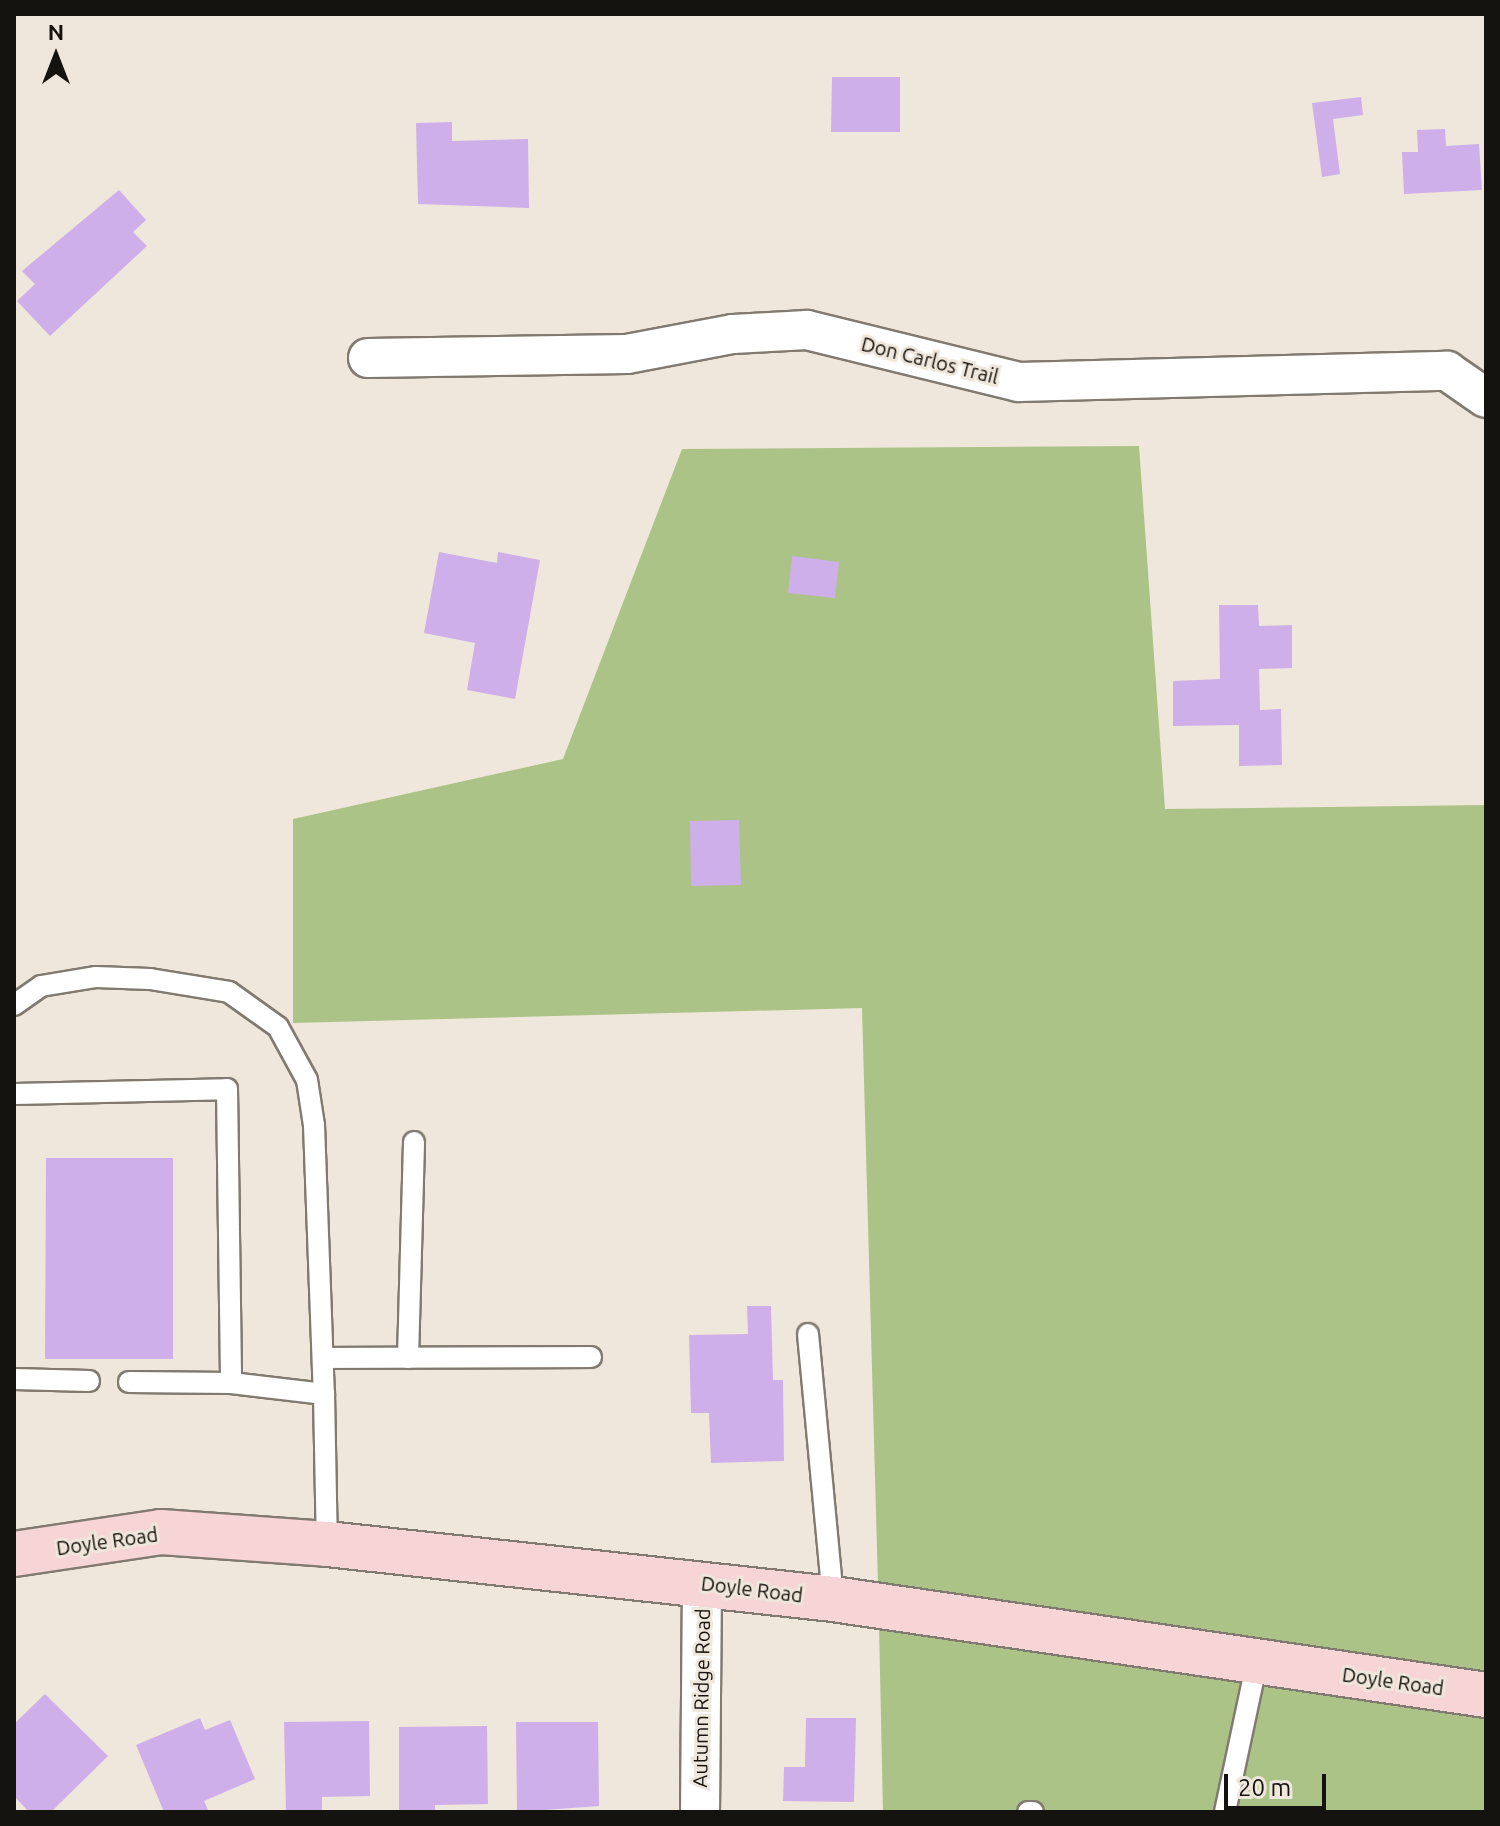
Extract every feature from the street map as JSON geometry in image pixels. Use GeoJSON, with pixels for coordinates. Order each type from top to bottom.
{"type":"FeatureCollection","features":[{"type":"Feature","properties":{"kind":"main road","name":"Doyle Road"},"geometry":{"type":"LineString","coordinates":[[14,1554],[161,1532],[327,1544],[833,1599],[1486,1695]]}},
{"type":"Feature","properties":{"kind":"street","name":"Don Carlos Trail"},"geometry":{"type":"LineString","coordinates":[[368,358],[627,354],[733,334],[807,330],[1019,382],[1447,371],[1486,398]]}},
{"type":"Feature","properties":{"kind":"street","name":"Autumn Ridge Road"},"geometry":{"type":"LineString","coordinates":[[700,1812],[702,1583]]}},
{"type":"Feature","properties":{"kind":"lane"},"geometry":{"type":"LineString","coordinates":[[14,1005],[41,986],[96,977],[150,979],[229,992],[278,1027],[307,1080],[314,1125],[327,1544]]}},
{"type":"Feature","properties":{"kind":"lane"},"geometry":{"type":"LineString","coordinates":[[14,1094],[227,1089],[231,1383]]}},
{"type":"Feature","properties":{"kind":"lane"},"geometry":{"type":"LineString","coordinates":[[408,1358],[414,1142]]}},
{"type":"Feature","properties":{"kind":"lane"},"geometry":{"type":"LineString","coordinates":[[808,1334],[833,1599]]}},
{"type":"Feature","properties":{"kind":"lane"},"geometry":{"type":"LineString","coordinates":[[323,1358],[591,1357]]}},
{"type":"Feature","properties":{"kind":"lane"},"geometry":{"type":"LineString","coordinates":[[14,1379],[89,1381]]}},
{"type":"Feature","properties":{"kind":"lane"},"geometry":{"type":"LineString","coordinates":[[129,1382],[231,1383],[324,1394]]}},
{"type":"Feature","properties":{"kind":"lane"},"geometry":{"type":"LineString","coordinates":[[1225,1812],[1257,1661]]}},
{"type":"Feature","properties":{"kind":"green space"},"geometry":{"type":"Polygon","coordinates":[[[1139,446],[1165,809],[1486,805],[1486,1675],[878,1585],[862,1008],[293,1023],[293,819],[563,759],[682,449],[1139,446]]]}},
{"type":"Feature","properties":{"kind":"green space"},"geometry":{"type":"Polygon","coordinates":[[[879,1625],[1486,1715],[1484,1812],[883,1812],[879,1625]]]}},
{"type":"Feature","properties":{"kind":"building"},"geometry":{"type":"Polygon","coordinates":[[[832,77],[900,77],[900,132],[831,132],[832,77]]]}},
{"type":"Feature","properties":{"kind":"building"},"geometry":{"type":"Polygon","coordinates":[[[1361,97],[1363,115],[1333,119],[1340,174],[1322,177],[1312,103],[1361,97]]]}},
{"type":"Feature","properties":{"kind":"building"},"geometry":{"type":"Polygon","coordinates":[[[452,122],[452,141],[528,139],[529,208],[418,204],[416,123],[452,122]]]}},
{"type":"Feature","properties":{"kind":"building"},"geometry":{"type":"Polygon","coordinates":[[[1445,129],[1446,146],[1479,144],[1482,190],[1404,194],[1402,152],[1418,152],[1417,130],[1445,129]]]}},
{"type":"Feature","properties":{"kind":"building"},"geometry":{"type":"Polygon","coordinates":[[[119,190],[146,220],[133,232],[147,246],[50,336],[17,301],[35,284],[22,271],[119,190]]]}},
{"type":"Feature","properties":{"kind":"building"},"geometry":{"type":"Polygon","coordinates":[[[439,552],[497,563],[498,552],[540,560],[515,699],[467,690],[475,643],[424,633],[439,552]]]}},
{"type":"Feature","properties":{"kind":"building"},"geometry":{"type":"Polygon","coordinates":[[[792,556],[839,562],[835,598],[788,593],[792,556]]]}},
{"type":"Feature","properties":{"kind":"building"},"geometry":{"type":"Polygon","coordinates":[[[1219,605],[1258,605],[1259,626],[1292,625],[1292,668],[1259,669],[1260,710],[1281,709],[1282,765],[1239,766],[1239,725],[1173,726],[1173,681],[1220,679],[1219,605]]]}},
{"type":"Feature","properties":{"kind":"building"},"geometry":{"type":"Polygon","coordinates":[[[739,820],[741,885],[691,886],[690,821],[739,820]]]}},
{"type":"Feature","properties":{"kind":"building"},"geometry":{"type":"Polygon","coordinates":[[[46,1158],[173,1158],[173,1359],[45,1359],[46,1158]]]}},
{"type":"Feature","properties":{"kind":"building"},"geometry":{"type":"Polygon","coordinates":[[[747,1306],[771,1306],[773,1380],[783,1380],[784,1461],[711,1463],[709,1413],[691,1413],[689,1335],[748,1334],[747,1306]]]}},
{"type":"Feature","properties":{"kind":"building"},"geometry":{"type":"Polygon","coordinates":[[[45,1694],[108,1756],[51,1812],[29,1812],[14,1796],[14,1724],[45,1694]]]}},
{"type":"Feature","properties":{"kind":"building"},"geometry":{"type":"Polygon","coordinates":[[[200,1718],[205,1730],[230,1720],[255,1779],[204,1801],[209,1812],[164,1812],[136,1745],[200,1718]]]}},
{"type":"Feature","properties":{"kind":"building"},"geometry":{"type":"Polygon","coordinates":[[[806,1718],[856,1718],[854,1802],[783,1801],[784,1767],[805,1767],[806,1718]]]}},
{"type":"Feature","properties":{"kind":"building"},"geometry":{"type":"Polygon","coordinates":[[[369,1721],[370,1796],[322,1797],[322,1812],[286,1812],[284,1722],[369,1721]]]}},
{"type":"Feature","properties":{"kind":"building"},"geometry":{"type":"Polygon","coordinates":[[[516,1722],[598,1722],[599,1806],[517,1812],[516,1722]]]}},
{"type":"Feature","properties":{"kind":"building"},"geometry":{"type":"Polygon","coordinates":[[[487,1726],[488,1804],[435,1805],[435,1812],[399,1812],[399,1727],[487,1726]]]}}]}
